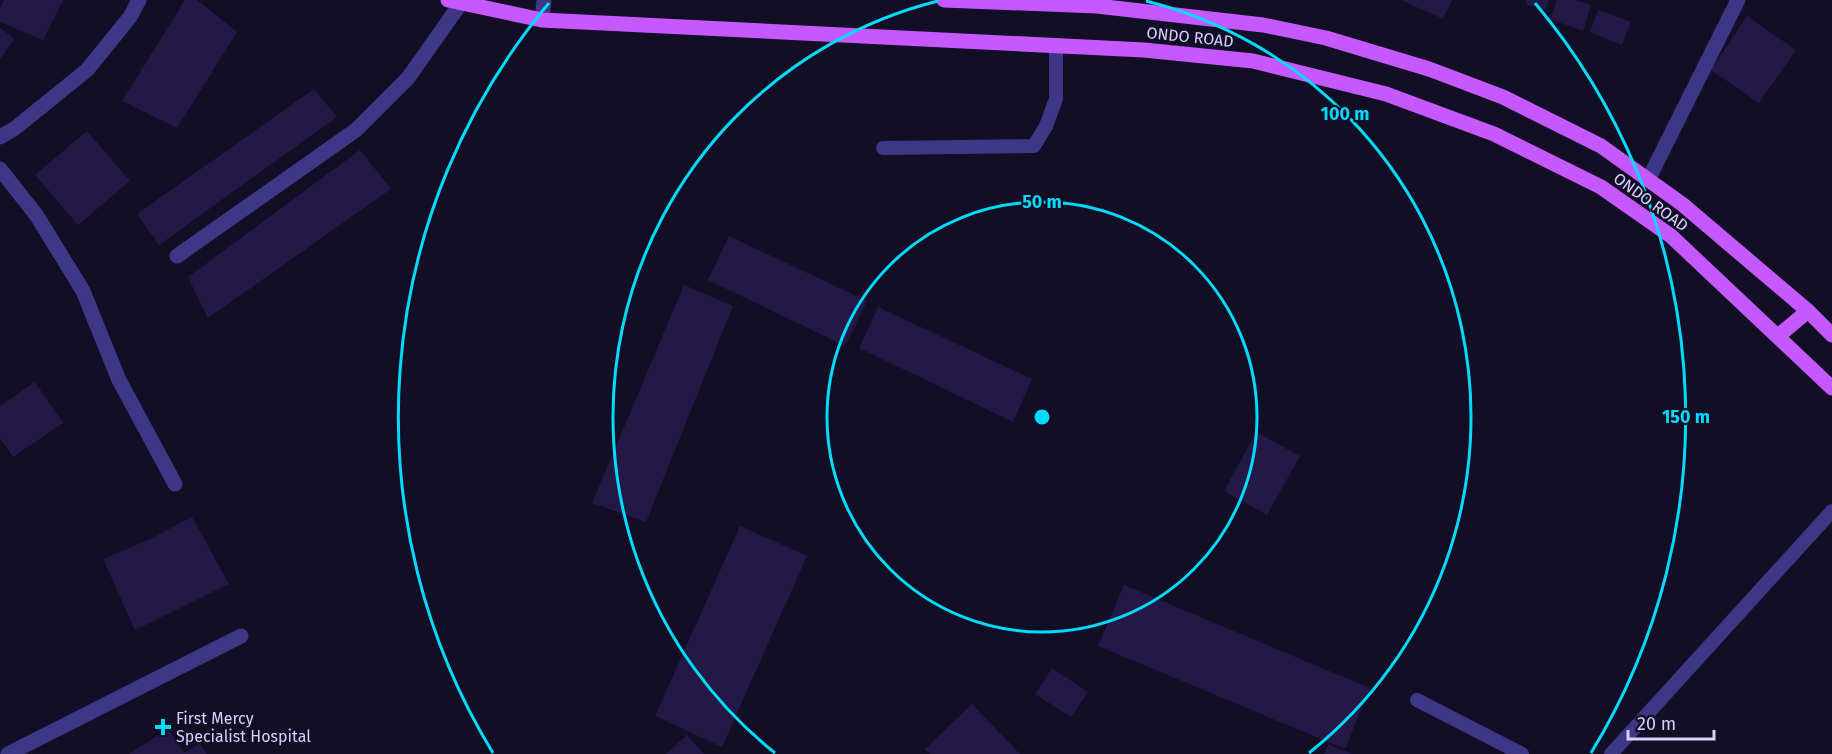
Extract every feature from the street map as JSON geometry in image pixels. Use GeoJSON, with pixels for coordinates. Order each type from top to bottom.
{"type":"FeatureCollection","features":[{"type":"Feature","properties":{"kind":"main road","name":"ONDO ROAD"},"geometry":{"type":"LineString","coordinates":[[944,0],[1003,1],[1109,8],[1263,25],[1326,38],[1428,69],[1503,97],[1601,146],[1682,204],[1808,311],[1832,335]]}},
{"type":"Feature","properties":{"kind":"main road","name":"ONDO ROAD"},"geometry":{"type":"LineString","coordinates":[[454,1],[542,20],[1144,50],[1253,61],[1386,94],[1494,134],[1601,187],[1671,236],[1832,388]]}},
{"type":"Feature","properties":{"kind":"main road"},"geometry":{"type":"LineString","coordinates":[[1778,336],[1808,311]]}},
{"type":"Feature","properties":{"kind":"street"},"geometry":{"type":"LineString","coordinates":[[0,137],[14,129],[87,70],[130,17],[139,0]]}},
{"type":"Feature","properties":{"kind":"street"},"geometry":{"type":"LineString","coordinates":[[542,20],[544,0]]}},
{"type":"Feature","properties":{"kind":"street"},"geometry":{"type":"LineString","coordinates":[[1648,180],[1738,0]]}},
{"type":"Feature","properties":{"kind":"street"},"geometry":{"type":"LineString","coordinates":[[177,256],[356,130],[408,78],[454,1]]}},
{"type":"Feature","properties":{"kind":"street"},"geometry":{"type":"LineString","coordinates":[[0,169],[37,216],[83,291],[119,380],[176,484]]}},
{"type":"Feature","properties":{"kind":"street"},"geometry":{"type":"LineString","coordinates":[[8,754],[242,636]]}},
{"type":"Feature","properties":{"kind":"lane"},"geometry":{"type":"LineString","coordinates":[[884,148],[1034,146],[1046,126],[1056,99],[1056,45]]}},
{"type":"Feature","properties":{"kind":"lane"},"geometry":{"type":"LineString","coordinates":[[1611,754],[1832,511]]}},
{"type":"Feature","properties":{"kind":"lane"},"geometry":{"type":"LineString","coordinates":[[1417,700],[1522,754]]}},
{"type":"Feature","properties":{"kind":"building"},"geometry":{"type":"Polygon","coordinates":[[[4,0],[63,0],[43,40],[0,22],[0,8],[4,0]]]}},
{"type":"Feature","properties":{"kind":"building"},"geometry":{"type":"Polygon","coordinates":[[[185,0],[197,0],[237,32],[177,128],[122,101],[185,0]]]}},
{"type":"Feature","properties":{"kind":"building"},"geometry":{"type":"Polygon","coordinates":[[[1401,0],[1452,0],[1443,19],[1401,0]]]}},
{"type":"Feature","properties":{"kind":"building"},"geometry":{"type":"Polygon","coordinates":[[[1527,0],[1549,0],[1545,10],[1526,4],[1527,0]]]}},
{"type":"Feature","properties":{"kind":"building"},"geometry":{"type":"Polygon","coordinates":[[[1557,0],[1575,0],[1591,5],[1583,31],[1550,19],[1557,0]]]}},
{"type":"Feature","properties":{"kind":"building"},"geometry":{"type":"Polygon","coordinates":[[[1598,10],[1631,22],[1622,45],[1590,32],[1598,10]]]}},
{"type":"Feature","properties":{"kind":"building"},"geometry":{"type":"Polygon","coordinates":[[[1747,16],[1796,50],[1759,103],[1711,70],[1747,16]]]}},
{"type":"Feature","properties":{"kind":"building"},"geometry":{"type":"Polygon","coordinates":[[[0,28],[15,39],[0,59],[0,28]]]}},
{"type":"Feature","properties":{"kind":"building"},"geometry":{"type":"Polygon","coordinates":[[[314,89],[337,117],[159,245],[137,214],[314,89]]]}},
{"type":"Feature","properties":{"kind":"building"},"geometry":{"type":"Polygon","coordinates":[[[87,131],[130,181],[78,225],[35,175],[87,131]]]}},
{"type":"Feature","properties":{"kind":"building"},"geometry":{"type":"Polygon","coordinates":[[[360,150],[391,189],[208,318],[188,277],[360,150]]]}},
{"type":"Feature","properties":{"kind":"building"},"geometry":{"type":"Polygon","coordinates":[[[729,236],[867,301],[845,346],[708,280],[729,236]]]}},
{"type":"Feature","properties":{"kind":"building"},"geometry":{"type":"Polygon","coordinates":[[[684,285],[733,306],[646,522],[592,503],[684,285]]]}},
{"type":"Feature","properties":{"kind":"building"},"geometry":{"type":"Polygon","coordinates":[[[878,307],[1032,379],[1013,422],[859,348],[878,307]]]}},
{"type":"Feature","properties":{"kind":"building"},"geometry":{"type":"Polygon","coordinates":[[[35,382],[63,423],[13,457],[0,438],[0,406],[35,382]]]}},
{"type":"Feature","properties":{"kind":"building"},"geometry":{"type":"Polygon","coordinates":[[[1256,432],[1300,456],[1267,515],[1224,491],[1256,432]]]}},
{"type":"Feature","properties":{"kind":"building"},"geometry":{"type":"Polygon","coordinates":[[[192,517],[229,584],[135,630],[103,559],[150,539],[192,517]]]}},
{"type":"Feature","properties":{"kind":"building"},"geometry":{"type":"Polygon","coordinates":[[[740,526],[807,556],[722,747],[655,716],[740,526]]]}},
{"type":"Feature","properties":{"kind":"building"},"geometry":{"type":"Polygon","coordinates":[[[1124,585],[1370,688],[1345,749],[1098,646],[1124,585]]]}},
{"type":"Feature","properties":{"kind":"building"},"geometry":{"type":"Polygon","coordinates":[[[1052,668],[1088,692],[1071,717],[1035,694],[1052,668]]]}},
{"type":"Feature","properties":{"kind":"building"},"geometry":{"type":"Polygon","coordinates":[[[972,704],[1020,754],[930,754],[925,749],[972,704]]]}},
{"type":"Feature","properties":{"kind":"building"},"geometry":{"type":"Polygon","coordinates":[[[168,729],[184,753],[200,743],[207,754],[129,754],[168,729]]]}},
{"type":"Feature","properties":{"kind":"building"},"geometry":{"type":"Polygon","coordinates":[[[687,735],[704,754],[666,754],[687,735]]]}},
{"type":"Feature","properties":{"kind":"building"},"geometry":{"type":"Polygon","coordinates":[[[1328,744],[1353,754],[1324,754],[1328,744]]]}},
{"type":"Feature","properties":{"kind":"place","name":"First Mercy Specialist Hospital"},"geometry":{"type":"Point","coordinates":[163,727]}}]}
